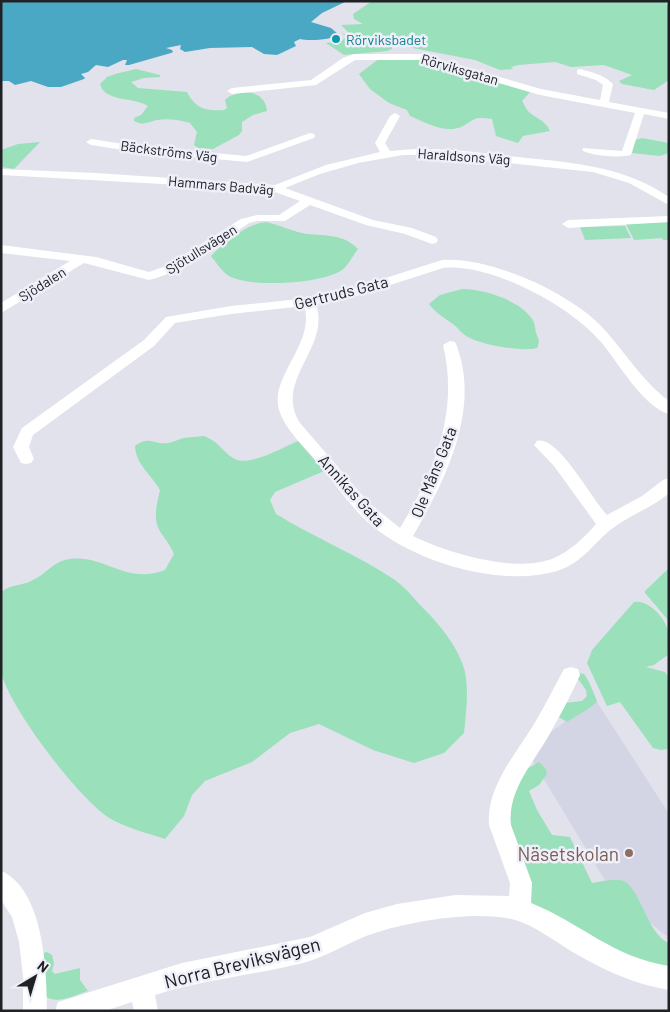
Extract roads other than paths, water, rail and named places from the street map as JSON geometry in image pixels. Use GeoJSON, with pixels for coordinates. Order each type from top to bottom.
{"type":"FeatureCollection","features":[{"type":"Feature","properties":{"kind":"street","name":"Rörviksgatan"},"geometry":{"type":"LineString","coordinates":[[232,91],[313,84],[346,60],[354,57],[410,56],[425,58],[480,76],[540,92],[669,116]]}},
{"type":"Feature","properties":{"kind":"street"},"geometry":{"type":"LineString","coordinates":[[580,72],[599,78],[608,84],[604,104]]}},
{"type":"Feature","properties":{"kind":"street"},"geometry":{"type":"LineString","coordinates":[[587,150],[627,153],[640,111]]}},
{"type":"Feature","properties":{"kind":"street"},"geometry":{"type":"LineString","coordinates":[[387,154],[380,143],[395,116]]}},
{"type":"Feature","properties":{"kind":"street","name":"Bäckströms Väg"},"geometry":{"type":"LineString","coordinates":[[91,142],[246,159],[310,136]]}},
{"type":"Feature","properties":{"kind":"street","name":"Haraldsons Väg"},"geometry":{"type":"LineString","coordinates":[[275,188],[324,168],[387,154],[412,152],[448,153],[580,167],[623,177],[653,191],[669,202]]}},
{"type":"Feature","properties":{"kind":"street"},"geometry":{"type":"LineString","coordinates":[[246,159],[253,185]]}},
{"type":"Feature","properties":{"kind":"street","name":"Hammars Badväg"},"geometry":{"type":"LineString","coordinates":[[1,172],[253,185],[275,188],[308,202],[337,210],[370,223],[408,231],[432,240]]}},
{"type":"Feature","properties":{"kind":"street","name":"Sjötullsvägen"},"geometry":{"type":"LineString","coordinates":[[1,248],[82,259],[107,264],[139,275],[154,276],[170,269],[246,221],[258,218],[281,219],[308,202]]}},
{"type":"Feature","properties":{"kind":"street"},"geometry":{"type":"LineString","coordinates":[[568,224],[669,219]]}},
{"type":"Feature","properties":{"kind":"street","name":"Sjödalen"},"geometry":{"type":"LineString","coordinates":[[1,309],[82,259]]}},
{"type":"Feature","properties":{"kind":"street","name":"Gertruds Gata"},"geometry":{"type":"LineString","coordinates":[[26,459],[21,447],[28,432],[149,343],[160,334],[164,326],[171,320],[231,310],[309,302],[351,292],[442,264],[461,263],[477,265],[576,310],[597,329],[647,392],[669,409]]}},
{"type":"Feature","properties":{"kind":"street","name":"Annikas Gata"},"geometry":{"type":"LineString","coordinates":[[309,302],[313,314],[313,328],[283,399],[286,411],[299,430],[369,512],[391,531],[403,538],[438,553],[486,566],[531,570],[555,565],[571,557],[584,548],[606,525],[657,494],[669,484]]}},
{"type":"Feature","properties":{"kind":"street","name":"Ole Måns Gata"},"geometry":{"type":"LineString","coordinates":[[403,538],[418,511],[451,436],[456,378],[455,362],[450,345]]}},
{"type":"Feature","properties":{"kind":"street"},"geometry":{"type":"LineString","coordinates":[[542,445],[556,458],[590,507],[606,525]]}},
{"type":"Feature","properties":{"kind":"street"},"geometry":{"type":"LineString","coordinates":[[519,910],[521,883],[500,825],[499,815],[502,802],[514,773],[541,730],[571,675]]}},
{"type":"Feature","properties":{"kind":"street"},"geometry":{"type":"LineString","coordinates":[[1,882],[16,897],[29,927],[35,968],[36,1011]]}},
{"type":"Feature","properties":{"kind":"street","name":"Norra Breviksvägen"},"geometry":{"type":"LineString","coordinates":[[68,1011],[196,971],[302,952],[367,924],[415,912],[451,907],[489,906],[519,910],[536,917],[608,959],[627,967],[669,978]]}},
{"type":"Feature","properties":{"kind":"street"},"geometry":{"type":"LineString","coordinates":[[141,987],[146,1011]]}},
{"type":"Feature","properties":{"kind":"water"},"geometry":{"type":"Polygon","coordinates":[[[1,1],[347,1],[322,13],[311,22],[331,28],[339,35],[320,40],[300,39],[294,42],[296,46],[277,55],[264,54],[252,47],[210,48],[185,52],[180,49],[181,45],[166,48],[172,50],[173,52],[171,53],[129,65],[125,65],[127,60],[123,60],[108,67],[96,65],[88,72],[81,74],[84,79],[61,87],[48,87],[31,81],[15,85],[9,81],[1,81],[1,1]]]}},
{"type":"Feature","properties":{"kind":"place","name":"Rörviksbadet"},"geometry":{"type":"Point","coordinates":[336,39]}},
{"type":"Feature","properties":{"kind":"place","name":"Näsetskolan"},"geometry":{"type":"Point","coordinates":[629,853]}}]}
